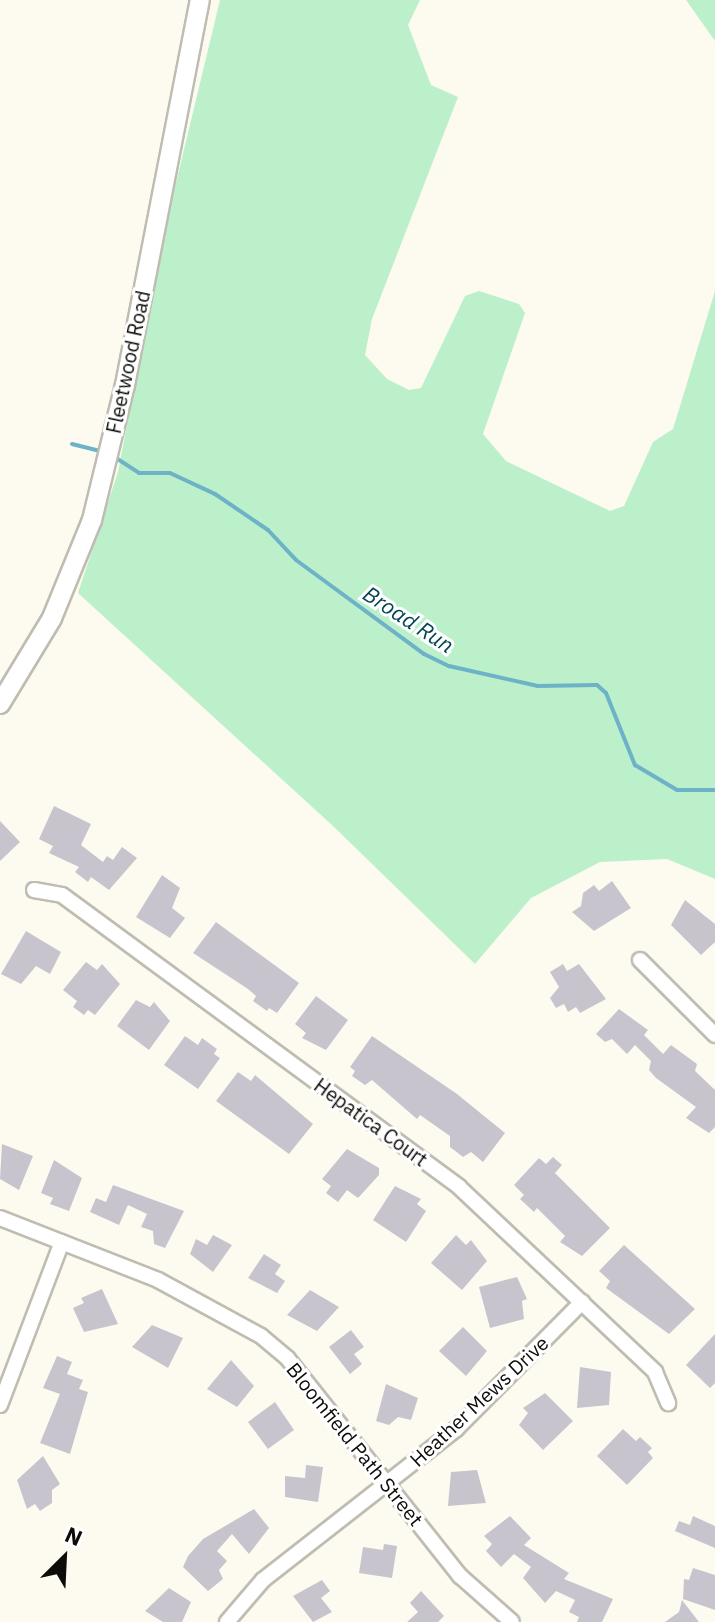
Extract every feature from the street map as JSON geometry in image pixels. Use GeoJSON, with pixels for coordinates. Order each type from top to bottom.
{"type":"FeatureCollection","features":[{"type":"Feature","properties":{"kind":"main road","name":"Fleetwood Road"},"geometry":{"type":"LineString","coordinates":[[0,704],[52,618],[87,533],[109,453],[200,0]]}},
{"type":"Feature","properties":{"kind":"street","name":"Hepatica Court"},"geometry":{"type":"LineString","coordinates":[[34,890],[62,895],[425,1161],[498,1221],[655,1372],[668,1403]]}},
{"type":"Feature","properties":{"kind":"street"},"geometry":{"type":"LineString","coordinates":[[640,960],[715,1035]]}},
{"type":"Feature","properties":{"kind":"street","name":"Bloomfield Path Street"},"geometry":{"type":"LineString","coordinates":[[0,1218],[158,1280],[261,1336],[288,1359],[460,1576],[512,1622]]}},
{"type":"Feature","properties":{"kind":"street"},"geometry":{"type":"LineString","coordinates":[[0,1405],[62,1242]]}},
{"type":"Feature","properties":{"kind":"street","name":"Heather Mews Drive"},"geometry":{"type":"LineString","coordinates":[[227,1622],[263,1580],[456,1429],[582,1302]]}},
{"type":"Feature","properties":{"kind":"green space"},"geometry":{"type":"Polygon","coordinates":[[[220,0],[420,0],[408,25],[431,85],[458,97],[372,319],[365,355],[387,379],[409,390],[421,388],[465,296],[479,291],[519,304],[525,313],[483,434],[506,461],[610,511],[624,506],[653,442],[673,429],[715,291],[715,879],[667,859],[600,862],[531,898],[475,964],[333,826],[78,593],[118,472],[161,245],[220,0]]]}},
{"type":"Feature","properties":{"kind":"green space"},"geometry":{"type":"Polygon","coordinates":[[[686,0],[715,0],[715,41],[686,0]]]}},
{"type":"Feature","properties":{"kind":"building"},"geometry":{"type":"Polygon","coordinates":[[[54,806],[91,824],[81,845],[103,862],[107,856],[113,860],[122,847],[137,858],[109,890],[91,877],[88,882],[75,872],[79,867],[49,853],[53,846],[39,839],[54,806]]]}},
{"type":"Feature","properties":{"kind":"building"},"geometry":{"type":"Polygon","coordinates":[[[0,821],[20,842],[0,861],[0,821]]]}},
{"type":"Feature","properties":{"kind":"building"},"geometry":{"type":"Polygon","coordinates":[[[162,875],[180,888],[172,908],[185,918],[170,938],[136,917],[162,875]]]}},
{"type":"Feature","properties":{"kind":"building"},"geometry":{"type":"Polygon","coordinates":[[[612,881],[631,908],[594,931],[572,912],[581,906],[583,893],[594,885],[599,891],[612,881]]]}},
{"type":"Feature","properties":{"kind":"building"},"geometry":{"type":"Polygon","coordinates":[[[685,900],[715,924],[715,942],[701,955],[671,925],[685,900]]]}},
{"type":"Feature","properties":{"kind":"building"},"geometry":{"type":"Polygon","coordinates":[[[216,922],[299,983],[277,1013],[269,1008],[267,1011],[253,1001],[256,996],[248,989],[193,953],[216,922]]]}},
{"type":"Feature","properties":{"kind":"building"},"geometry":{"type":"Polygon","coordinates":[[[26,931],[61,952],[50,974],[36,966],[21,984],[1,974],[26,931]]]}},
{"type":"Feature","properties":{"kind":"building"},"geometry":{"type":"Polygon","coordinates":[[[86,962],[97,970],[102,964],[120,984],[95,1015],[88,1010],[84,1015],[73,1007],[77,1001],[63,990],[86,962]]]}},
{"type":"Feature","properties":{"kind":"building"},"geometry":{"type":"Polygon","coordinates":[[[563,964],[567,971],[579,964],[606,999],[580,1013],[576,1007],[568,1012],[564,1004],[556,1008],[550,998],[559,987],[550,972],[563,964]]]}},
{"type":"Feature","properties":{"kind":"building"},"geometry":{"type":"Polygon","coordinates":[[[316,996],[348,1020],[326,1050],[302,1038],[306,1033],[295,1024],[316,996]]]}},
{"type":"Feature","properties":{"kind":"building"},"geometry":{"type":"Polygon","coordinates":[[[136,1000],[150,1007],[154,1002],[170,1021],[149,1050],[117,1026],[136,1000]]]}},
{"type":"Feature","properties":{"kind":"building"},"geometry":{"type":"Polygon","coordinates":[[[619,1009],[648,1030],[644,1035],[663,1054],[671,1045],[697,1064],[695,1071],[715,1090],[715,1127],[709,1133],[686,1118],[696,1107],[656,1078],[649,1070],[651,1061],[635,1045],[627,1054],[612,1039],[605,1042],[596,1034],[619,1009]]]}},
{"type":"Feature","properties":{"kind":"building"},"geometry":{"type":"Polygon","coordinates":[[[185,1036],[198,1045],[202,1038],[217,1049],[214,1054],[220,1058],[198,1089],[164,1065],[185,1036]]]}},
{"type":"Feature","properties":{"kind":"building"},"geometry":{"type":"Polygon","coordinates":[[[372,1036],[457,1094],[505,1133],[483,1162],[471,1152],[463,1157],[450,1147],[450,1136],[420,1115],[417,1119],[372,1080],[365,1085],[352,1076],[355,1071],[350,1067],[372,1036]]]}},
{"type":"Feature","properties":{"kind":"building"},"geometry":{"type":"Polygon","coordinates":[[[238,1072],[251,1081],[255,1075],[313,1124],[289,1154],[216,1101],[238,1072]]]}},
{"type":"Feature","properties":{"kind":"building"},"geometry":{"type":"Polygon","coordinates":[[[2,1144],[33,1156],[19,1190],[0,1179],[2,1144]]]}},
{"type":"Feature","properties":{"kind":"building"},"geometry":{"type":"Polygon","coordinates":[[[347,1149],[379,1168],[379,1175],[358,1198],[347,1190],[338,1202],[326,1193],[331,1186],[322,1179],[347,1149]]]}},
{"type":"Feature","properties":{"kind":"building"},"geometry":{"type":"Polygon","coordinates":[[[553,1157],[562,1165],[555,1173],[610,1228],[582,1256],[560,1242],[565,1236],[537,1208],[534,1212],[520,1199],[524,1195],[514,1185],[539,1158],[546,1164],[553,1157]]]}},
{"type":"Feature","properties":{"kind":"building"},"geometry":{"type":"Polygon","coordinates":[[[54,1160],[82,1178],[69,1211],[50,1204],[53,1198],[41,1193],[54,1160]]]}},
{"type":"Feature","properties":{"kind":"building"},"geometry":{"type":"Polygon","coordinates":[[[113,1185],[184,1211],[165,1248],[154,1244],[153,1231],[141,1227],[147,1214],[128,1205],[119,1225],[90,1212],[96,1198],[106,1202],[113,1185]]]}},
{"type":"Feature","properties":{"kind":"building"},"geometry":{"type":"Polygon","coordinates":[[[395,1186],[421,1199],[417,1204],[426,1211],[406,1242],[373,1220],[395,1186]]]}},
{"type":"Feature","properties":{"kind":"building"},"geometry":{"type":"Polygon","coordinates":[[[213,1235],[232,1245],[213,1272],[190,1254],[196,1239],[207,1245],[213,1235]]]}},
{"type":"Feature","properties":{"kind":"building"},"geometry":{"type":"Polygon","coordinates":[[[456,1235],[466,1245],[471,1240],[487,1261],[462,1290],[431,1263],[456,1235]]]}},
{"type":"Feature","properties":{"kind":"building"},"geometry":{"type":"Polygon","coordinates":[[[624,1245],[695,1309],[669,1334],[606,1288],[610,1281],[599,1271],[624,1245]]]}},
{"type":"Feature","properties":{"kind":"building"},"geometry":{"type":"Polygon","coordinates":[[[264,1254],[281,1265],[275,1274],[285,1281],[277,1293],[248,1278],[264,1254]]]}},
{"type":"Feature","properties":{"kind":"building"},"geometry":{"type":"Polygon","coordinates":[[[517,1277],[527,1299],[522,1301],[524,1319],[490,1328],[479,1287],[517,1277]]]}},
{"type":"Feature","properties":{"kind":"building"},"geometry":{"type":"Polygon","coordinates":[[[102,1289],[118,1324],[84,1332],[73,1308],[84,1303],[81,1298],[102,1289]]]}},
{"type":"Feature","properties":{"kind":"building"},"geometry":{"type":"Polygon","coordinates":[[[310,1290],[339,1307],[317,1331],[287,1315],[310,1290]]]}},
{"type":"Feature","properties":{"kind":"building"},"geometry":{"type":"Polygon","coordinates":[[[152,1325],[183,1338],[168,1368],[132,1347],[152,1325]]]}},
{"type":"Feature","properties":{"kind":"building"},"geometry":{"type":"Polygon","coordinates":[[[463,1327],[487,1351],[466,1376],[439,1351],[463,1327]]]}},
{"type":"Feature","properties":{"kind":"building"},"geometry":{"type":"Polygon","coordinates":[[[351,1330],[364,1347],[354,1354],[362,1364],[350,1374],[329,1347],[351,1330]]]}},
{"type":"Feature","properties":{"kind":"building"},"geometry":{"type":"Polygon","coordinates":[[[715,1334],[715,1383],[710,1388],[686,1365],[715,1334]]]}},
{"type":"Feature","properties":{"kind":"building"},"geometry":{"type":"Polygon","coordinates":[[[57,1356],[72,1362],[67,1374],[83,1380],[79,1389],[88,1392],[70,1454],[40,1443],[60,1394],[43,1388],[57,1356]]]}},
{"type":"Feature","properties":{"kind":"building"},"geometry":{"type":"Polygon","coordinates":[[[231,1360],[254,1386],[237,1407],[207,1389],[231,1360]]]}},
{"type":"Feature","properties":{"kind":"building"},"geometry":{"type":"Polygon","coordinates":[[[580,1367],[611,1372],[609,1405],[577,1408],[580,1367]]]}},
{"type":"Feature","properties":{"kind":"building"},"geometry":{"type":"Polygon","coordinates":[[[386,1384],[418,1398],[411,1420],[398,1417],[389,1425],[376,1421],[386,1384]]]}},
{"type":"Feature","properties":{"kind":"building"},"geometry":{"type":"Polygon","coordinates":[[[545,1393],[573,1421],[543,1450],[519,1425],[528,1413],[523,1408],[545,1393]]]}},
{"type":"Feature","properties":{"kind":"building"},"geometry":{"type":"Polygon","coordinates":[[[275,1402],[294,1430],[268,1449],[248,1422],[275,1402]]]}},
{"type":"Feature","properties":{"kind":"building"},"geometry":{"type":"Polygon","coordinates":[[[623,1429],[636,1441],[640,1437],[652,1448],[648,1452],[653,1458],[627,1485],[597,1456],[623,1429]]]}},
{"type":"Feature","properties":{"kind":"building"},"geometry":{"type":"Polygon","coordinates":[[[43,1456],[60,1484],[52,1490],[52,1503],[40,1511],[35,1504],[27,1509],[17,1480],[43,1456]]]}},
{"type":"Feature","properties":{"kind":"building"},"geometry":{"type":"Polygon","coordinates":[[[306,1465],[323,1467],[318,1502],[285,1497],[285,1476],[305,1478],[306,1465]]]}},
{"type":"Feature","properties":{"kind":"building"},"geometry":{"type":"Polygon","coordinates":[[[477,1470],[486,1503],[448,1506],[451,1472],[477,1470]]]}},
{"type":"Feature","properties":{"kind":"building"},"geometry":{"type":"Polygon","coordinates":[[[254,1509],[269,1528],[249,1554],[232,1534],[217,1551],[227,1561],[219,1570],[223,1579],[208,1591],[183,1567],[188,1556],[203,1539],[254,1509]]]}},
{"type":"Feature","properties":{"kind":"building"},"geometry":{"type":"Polygon","coordinates":[[[510,1516],[531,1538],[524,1545],[569,1573],[564,1579],[613,1599],[602,1622],[577,1622],[579,1617],[569,1612],[575,1600],[556,1591],[545,1603],[523,1578],[531,1567],[514,1554],[501,1567],[486,1551],[492,1544],[484,1536],[510,1516]]]}},
{"type":"Feature","properties":{"kind":"building"},"geometry":{"type":"Polygon","coordinates":[[[693,1516],[715,1526],[715,1548],[675,1531],[679,1521],[690,1525],[693,1516]]]}},
{"type":"Feature","properties":{"kind":"building"},"geometry":{"type":"Polygon","coordinates":[[[384,1544],[397,1546],[392,1578],[359,1573],[363,1547],[383,1550],[384,1544]]]}},
{"type":"Feature","properties":{"kind":"building"},"geometry":{"type":"Polygon","coordinates":[[[693,1568],[715,1575],[715,1610],[683,1599],[684,1579],[689,1580],[693,1568]]]}},
{"type":"Feature","properties":{"kind":"building"},"geometry":{"type":"Polygon","coordinates":[[[322,1580],[330,1591],[321,1598],[332,1612],[313,1622],[293,1596],[322,1580]]]}},
{"type":"Feature","properties":{"kind":"building"},"geometry":{"type":"Polygon","coordinates":[[[169,1588],[191,1602],[182,1622],[163,1622],[145,1611],[169,1588]]]}},
{"type":"Feature","properties":{"kind":"building"},"geometry":{"type":"Polygon","coordinates":[[[421,1591],[444,1616],[438,1622],[407,1622],[418,1612],[410,1603],[421,1591]]]}},
{"type":"Feature","properties":{"kind":"building"},"geometry":{"type":"Polygon","coordinates":[[[682,1600],[699,1622],[665,1622],[679,1612],[682,1600]]]}},
{"type":"Feature","properties":{"kind":"waterway","name":"Broad Run"},"geometry":{"type":"LineString","coordinates":[[72,444],[105,452]]}},
{"type":"Feature","properties":{"kind":"waterway","name":"Broad Run"},"geometry":{"type":"LineString","coordinates":[[113,456],[139,473],[170,473],[215,494],[268,530],[296,560],[424,654],[449,666],[538,686],[597,685],[606,693],[635,765],[677,790],[715,790]]}}]}
